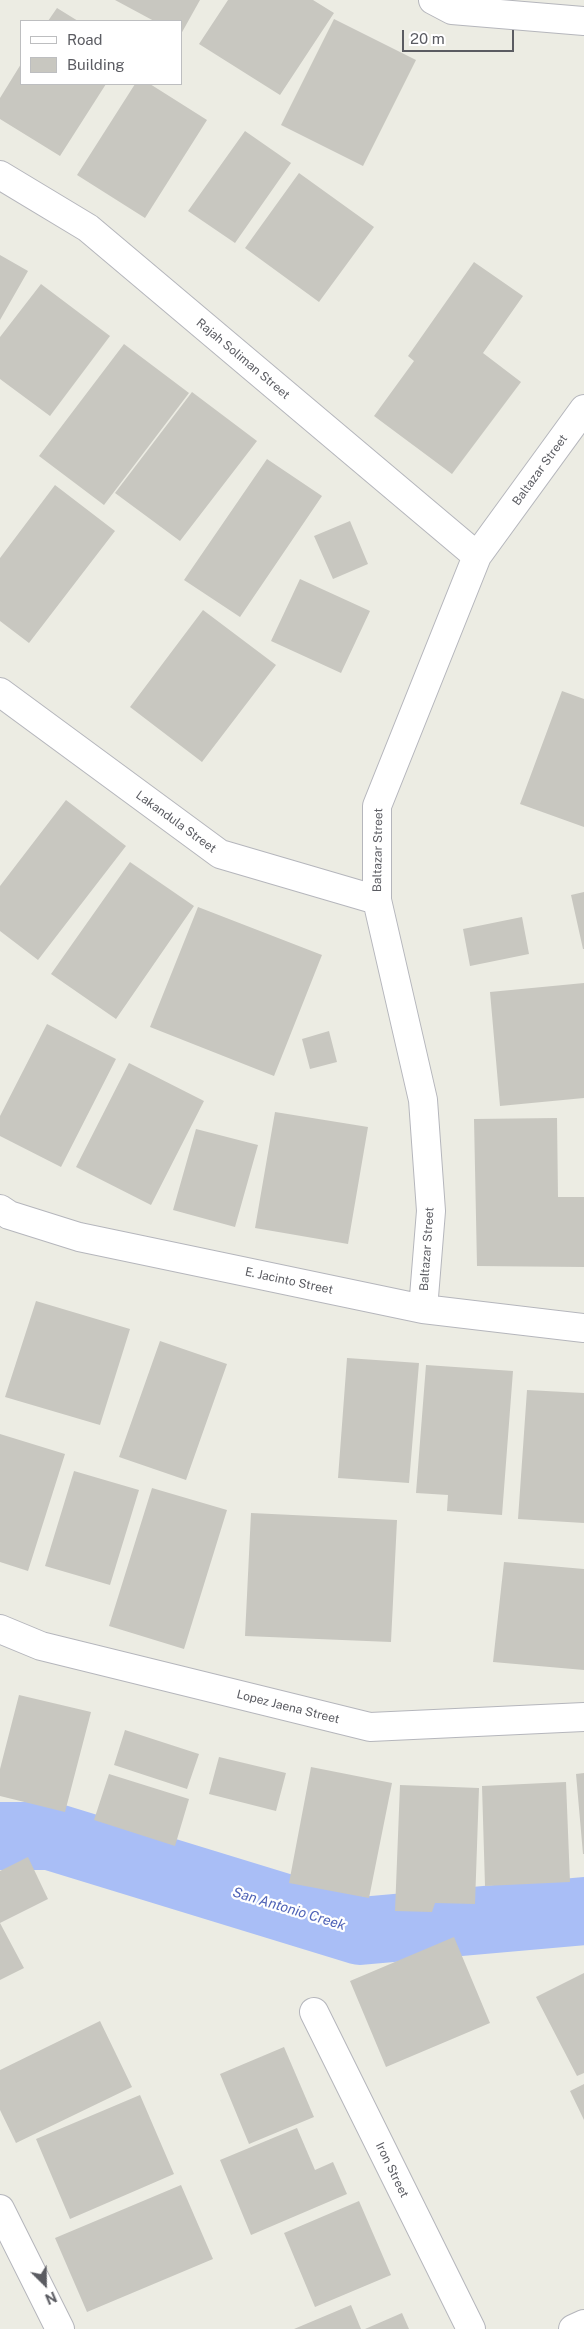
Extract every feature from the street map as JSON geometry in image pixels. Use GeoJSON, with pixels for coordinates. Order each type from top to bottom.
{"type":"FeatureCollection","features":[{"type":"Feature","properties":{"kind":"street"},"geometry":{"type":"LineString","coordinates":[[433,0],[452,10],[584,21]]}},
{"type":"Feature","properties":{"kind":"street","name":"Rajah Soliman Street"},"geometry":{"type":"LineString","coordinates":[[0,175],[88,228],[477,556]]}},
{"type":"Feature","properties":{"kind":"street","name":"Baltazar Street"},"geometry":{"type":"LineString","coordinates":[[423,1309],[431,1211],[423,1100],[377,900],[377,806],[477,556],[584,409]]}},
{"type":"Feature","properties":{"kind":"street","name":"Lakandula Street"},"geometry":{"type":"LineString","coordinates":[[0,692],[220,854],[377,900]]}},
{"type":"Feature","properties":{"kind":"street","name":"E. Jacinto Street"},"geometry":{"type":"LineString","coordinates":[[3,1219],[79,1237],[423,1309],[584,1328]]}},
{"type":"Feature","properties":{"kind":"street","name":"Lopez Jaena Street"},"geometry":{"type":"LineString","coordinates":[[0,1629],[41,1646],[370,1727],[584,1716]]}},
{"type":"Feature","properties":{"kind":"street","name":"Iron Street"},"geometry":{"type":"LineString","coordinates":[[314,2012],[471,2329]]}},
{"type":"Feature","properties":{"kind":"street"},"geometry":{"type":"LineString","coordinates":[[0,2209],[60,2329]]}},
{"type":"Feature","properties":{"kind":"street"},"geometry":{"type":"LineString","coordinates":[[573,2329],[584,2324]]}},
{"type":"Feature","properties":{"kind":"building"},"geometry":{"type":"Polygon","coordinates":[[[115,0],[200,0],[182,32],[182,20],[152,20],[115,0]]]}},
{"type":"Feature","properties":{"kind":"building"},"geometry":{"type":"Polygon","coordinates":[[[228,0],[313,0],[334,13],[280,95],[199,44],[228,0]]]}},
{"type":"Feature","properties":{"kind":"building"},"geometry":{"type":"Polygon","coordinates":[[[57,8],[76,20],[49,20],[57,8]]]}},
{"type":"Feature","properties":{"kind":"building"},"geometry":{"type":"Polygon","coordinates":[[[334,19],[416,60],[363,166],[281,125],[334,19]]]}},
{"type":"Feature","properties":{"kind":"building"},"geometry":{"type":"Polygon","coordinates":[[[20,66],[20,85],[105,85],[60,156],[0,119],[0,98],[20,66]]]}},
{"type":"Feature","properties":{"kind":"building"},"geometry":{"type":"Polygon","coordinates":[[[134,85],[152,85],[207,120],[145,218],[77,175],[134,85]]]}},
{"type":"Feature","properties":{"kind":"building"},"geometry":{"type":"Polygon","coordinates":[[[245,131],[291,163],[235,243],[188,211],[245,131]]]}},
{"type":"Feature","properties":{"kind":"building"},"geometry":{"type":"Polygon","coordinates":[[[299,173],[374,227],[319,302],[245,248],[299,173]]]}},
{"type":"Feature","properties":{"kind":"building"},"geometry":{"type":"Polygon","coordinates":[[[0,255],[28,271],[0,320],[0,255]]]}},
{"type":"Feature","properties":{"kind":"building"},"geometry":{"type":"Polygon","coordinates":[[[474,262],[523,296],[483,353],[521,382],[452,474],[374,416],[414,361],[408,356],[474,262]]]}},
{"type":"Feature","properties":{"kind":"building"},"geometry":{"type":"Polygon","coordinates":[[[41,284],[110,336],[50,416],[0,379],[0,337],[41,284]]]}},
{"type":"Feature","properties":{"kind":"building"},"geometry":{"type":"Polygon","coordinates":[[[124,344],[189,393],[104,505],[39,456],[124,344]]]}},
{"type":"Feature","properties":{"kind":"building"},"geometry":{"type":"Polygon","coordinates":[[[192,392],[257,441],[180,541],[115,493],[192,392]]]}},
{"type":"Feature","properties":{"kind":"building"},"geometry":{"type":"Polygon","coordinates":[[[267,459],[322,496],[240,617],[184,580],[267,459]]]}},
{"type":"Feature","properties":{"kind":"building"},"geometry":{"type":"Polygon","coordinates":[[[55,485],[115,531],[29,643],[0,621],[0,558],[55,485]]]}},
{"type":"Feature","properties":{"kind":"building"},"geometry":{"type":"Polygon","coordinates":[[[350,521],[368,564],[333,579],[314,536],[350,521]]]}},
{"type":"Feature","properties":{"kind":"building"},"geometry":{"type":"Polygon","coordinates":[[[300,579],[370,611],[341,673],[271,641],[300,579]]]}},
{"type":"Feature","properties":{"kind":"building"},"geometry":{"type":"Polygon","coordinates":[[[203,610],[276,665],[202,762],[130,707],[203,610]]]}},
{"type":"Feature","properties":{"kind":"building"},"geometry":{"type":"Polygon","coordinates":[[[562,691],[584,699],[584,827],[520,804],[562,691]]]}},
{"type":"Feature","properties":{"kind":"building"},"geometry":{"type":"Polygon","coordinates":[[[66,800],[126,846],[38,960],[0,931],[0,886],[66,800]]]}},
{"type":"Feature","properties":{"kind":"building"},"geometry":{"type":"Polygon","coordinates":[[[130,862],[194,906],[116,1019],[51,974],[130,862]]]}},
{"type":"Feature","properties":{"kind":"building"},"geometry":{"type":"Polygon","coordinates":[[[584,892],[584,949],[583,949],[571,895],[584,892]]]}},
{"type":"Feature","properties":{"kind":"building"},"geometry":{"type":"Polygon","coordinates":[[[198,907],[322,955],[274,1076],[150,1027],[198,907]]]}},
{"type":"Feature","properties":{"kind":"building"},"geometry":{"type":"Polygon","coordinates":[[[522,917],[529,954],[470,966],[463,929],[522,917]]]}},
{"type":"Feature","properties":{"kind":"building"},"geometry":{"type":"Polygon","coordinates":[[[584,983],[584,1098],[500,1106],[490,992],[584,983]]]}},
{"type":"Feature","properties":{"kind":"building"},"geometry":{"type":"Polygon","coordinates":[[[47,1024],[116,1059],[61,1167],[0,1136],[0,1116],[47,1024]]]}},
{"type":"Feature","properties":{"kind":"building"},"geometry":{"type":"Polygon","coordinates":[[[329,1031],[337,1062],[310,1069],[302,1039],[329,1031]]]}},
{"type":"Feature","properties":{"kind":"building"},"geometry":{"type":"Polygon","coordinates":[[[129,1063],[204,1101],[151,1205],[76,1167],[129,1063]]]}},
{"type":"Feature","properties":{"kind":"building"},"geometry":{"type":"Polygon","coordinates":[[[275,1112],[368,1127],[348,1244],[255,1228],[275,1112]]]}},
{"type":"Feature","properties":{"kind":"building"},"geometry":{"type":"Polygon","coordinates":[[[557,1118],[558,1197],[584,1197],[584,1267],[477,1266],[474,1119],[557,1118]]]}},
{"type":"Feature","properties":{"kind":"building"},"geometry":{"type":"Polygon","coordinates":[[[196,1129],[258,1145],[235,1227],[173,1210],[196,1129]]]}},
{"type":"Feature","properties":{"kind":"building"},"geometry":{"type":"Polygon","coordinates":[[[36,1301],[130,1329],[100,1425],[5,1397],[36,1301]]]}},
{"type":"Feature","properties":{"kind":"building"},"geometry":{"type":"Polygon","coordinates":[[[160,1341],[227,1364],[186,1480],[119,1457],[160,1341]]]}},
{"type":"Feature","properties":{"kind":"building"},"geometry":{"type":"Polygon","coordinates":[[[347,1358],[419,1363],[409,1483],[338,1478],[347,1358]]]}},
{"type":"Feature","properties":{"kind":"building"},"geometry":{"type":"Polygon","coordinates":[[[426,1365],[513,1371],[502,1515],[447,1511],[448,1495],[416,1493],[426,1365]]]}},
{"type":"Feature","properties":{"kind":"building"},"geometry":{"type":"Polygon","coordinates":[[[527,1390],[584,1393],[584,1523],[518,1519],[527,1390]]]}},
{"type":"Feature","properties":{"kind":"building"},"geometry":{"type":"Polygon","coordinates":[[[0,1434],[65,1454],[28,1571],[0,1562],[0,1434]]]}},
{"type":"Feature","properties":{"kind":"building"},"geometry":{"type":"Polygon","coordinates":[[[74,1471],[139,1490],[110,1585],[45,1566],[74,1471]]]}},
{"type":"Feature","properties":{"kind":"building"},"geometry":{"type":"Polygon","coordinates":[[[152,1488],[227,1510],[184,1649],[109,1626],[152,1488]]]}},
{"type":"Feature","properties":{"kind":"building"},"geometry":{"type":"Polygon","coordinates":[[[251,1513],[397,1520],[391,1642],[245,1636],[251,1513]]]}},
{"type":"Feature","properties":{"kind":"building"},"geometry":{"type":"Polygon","coordinates":[[[504,1562],[584,1569],[584,1670],[493,1662],[504,1562]]]}},
{"type":"Feature","properties":{"kind":"building"},"geometry":{"type":"Polygon","coordinates":[[[19,1695],[91,1712],[65,1812],[0,1796],[0,1769],[19,1695]]]}},
{"type":"Feature","properties":{"kind":"building"},"geometry":{"type":"Polygon","coordinates":[[[125,1730],[199,1754],[187,1789],[114,1765],[125,1730]]]}},
{"type":"Feature","properties":{"kind":"building"},"geometry":{"type":"Polygon","coordinates":[[[219,1757],[286,1773],[276,1811],[209,1794],[219,1757]]]}},
{"type":"Feature","properties":{"kind":"building"},"geometry":{"type":"Polygon","coordinates":[[[311,1767],[392,1783],[369,1898],[289,1883],[311,1767]]]}},
{"type":"Feature","properties":{"kind":"building"},"geometry":{"type":"Polygon","coordinates":[[[584,1773],[584,1854],[583,1854],[576,1774],[584,1773]]]}},
{"type":"Feature","properties":{"kind":"building"},"geometry":{"type":"Polygon","coordinates":[[[109,1774],[189,1799],[175,1846],[94,1820],[109,1774]]]}},
{"type":"Feature","properties":{"kind":"building"},"geometry":{"type":"Polygon","coordinates":[[[566,1782],[570,1882],[485,1886],[482,1786],[566,1782]]]}},
{"type":"Feature","properties":{"kind":"building"},"geometry":{"type":"Polygon","coordinates":[[[400,1785],[479,1788],[475,1904],[435,1903],[432,1912],[395,1911],[400,1785]]]}},
{"type":"Feature","properties":{"kind":"building"},"geometry":{"type":"Polygon","coordinates":[[[28,1857],[48,1899],[0,1923],[0,1871],[28,1857]]]}},
{"type":"Feature","properties":{"kind":"building"},"geometry":{"type":"Polygon","coordinates":[[[0,1923],[24,1968],[0,1980],[0,1923]]]}},
{"type":"Feature","properties":{"kind":"building"},"geometry":{"type":"Polygon","coordinates":[[[454,1937],[490,2023],[386,2067],[350,1981],[454,1937]]]}},
{"type":"Feature","properties":{"kind":"building"},"geometry":{"type":"Polygon","coordinates":[[[584,1973],[584,2073],[577,2076],[536,1997],[584,1973]]]}},
{"type":"Feature","properties":{"kind":"building"},"geometry":{"type":"Polygon","coordinates":[[[100,2021],[132,2087],[16,2143],[0,2110],[0,2070],[100,2021]]]}},
{"type":"Feature","properties":{"kind":"building"},"geometry":{"type":"Polygon","coordinates":[[[284,2047],[314,2117],[249,2144],[220,2074],[284,2047]]]}},
{"type":"Feature","properties":{"kind":"building"},"geometry":{"type":"Polygon","coordinates":[[[584,2084],[584,2120],[570,2091],[584,2084]]]}},
{"type":"Feature","properties":{"kind":"building"},"geometry":{"type":"Polygon","coordinates":[[[140,2095],[174,2174],[70,2219],[36,2139],[140,2095]]]}},
{"type":"Feature","properties":{"kind":"building"},"geometry":{"type":"Polygon","coordinates":[[[297,2128],[315,2170],[333,2162],[347,2194],[251,2235],[220,2160],[297,2128]]]}},
{"type":"Feature","properties":{"kind":"building"},"geometry":{"type":"Polygon","coordinates":[[[181,2185],[213,2259],[87,2312],[55,2238],[181,2185]]]}},
{"type":"Feature","properties":{"kind":"building"},"geometry":{"type":"Polygon","coordinates":[[[359,2201],[391,2275],[315,2307],[284,2233],[359,2201]]]}},
{"type":"Feature","properties":{"kind":"building"},"geometry":{"type":"Polygon","coordinates":[[[351,2305],[361,2329],[294,2329],[351,2305]]]}},
{"type":"Feature","properties":{"kind":"building"},"geometry":{"type":"Polygon","coordinates":[[[402,2313],[409,2329],[365,2329],[402,2313]]]}},
{"type":"Feature","properties":{"kind":"waterway","name":"San Antonio Creek"},"geometry":{"type":"LineString","coordinates":[[0,1836],[50,1836],[360,1931],[584,1911]]}}]}
